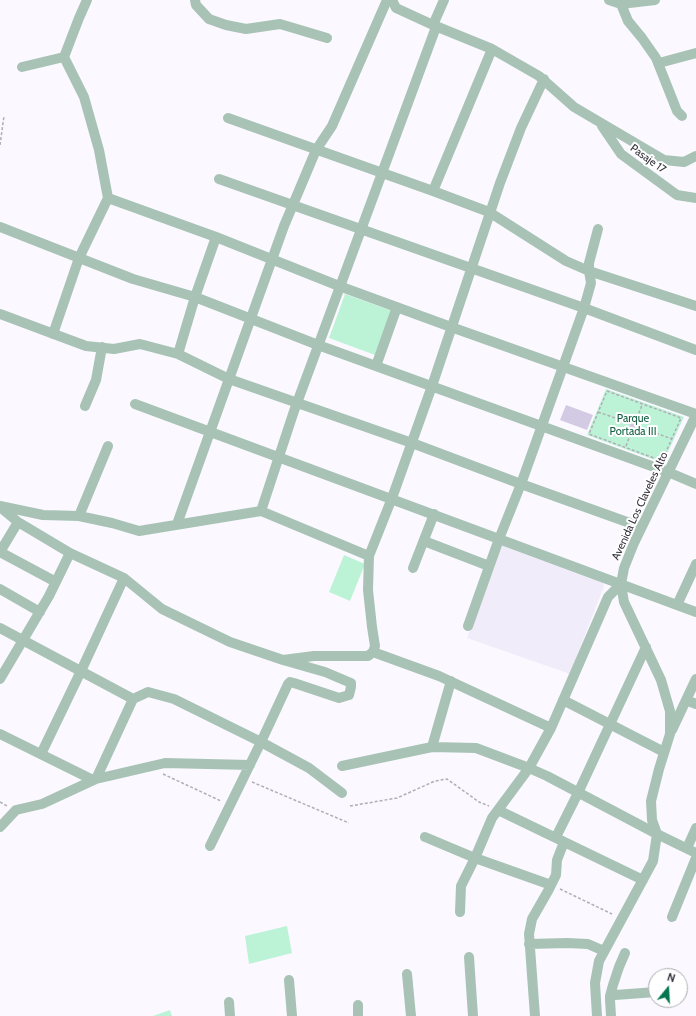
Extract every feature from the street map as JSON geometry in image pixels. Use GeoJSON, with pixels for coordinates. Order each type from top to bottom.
{"type":"FeatureCollection","features":[{"type":"Feature","properties":{"kind":"street"},"geometry":{"type":"LineString","coordinates":[[52,334],[79,258],[108,198],[99,150],[84,97],[64,57],[87,0]]}},
{"type":"Feature","properties":{"kind":"street"},"geometry":{"type":"LineString","coordinates":[[195,0],[196,5],[209,19],[226,25],[246,29],[280,24],[327,38]]}},
{"type":"Feature","properties":{"kind":"street"},"geometry":{"type":"LineString","coordinates":[[176,524],[292,205],[316,149],[332,126],[387,0]]}},
{"type":"Feature","properties":{"kind":"street"},"geometry":{"type":"LineString","coordinates":[[392,0],[396,8],[492,50],[539,76],[574,107],[664,160],[684,162],[696,156]]}},
{"type":"Feature","properties":{"kind":"street"},"geometry":{"type":"LineString","coordinates":[[261,511],[297,402],[444,0]]}},
{"type":"Feature","properties":{"kind":"street"},"geometry":{"type":"LineString","coordinates":[[609,0],[621,2],[655,0]]}},
{"type":"Feature","properties":{"kind":"street"},"geometry":{"type":"LineString","coordinates":[[621,2],[628,21],[659,63],[676,111],[682,116]]}},
{"type":"Feature","properties":{"kind":"street"},"geometry":{"type":"LineString","coordinates":[[433,191],[492,50]]}},
{"type":"Feature","properties":{"kind":"street"},"geometry":{"type":"LineString","coordinates":[[659,63],[696,53]]}},
{"type":"Feature","properties":{"kind":"street"},"geometry":{"type":"LineString","coordinates":[[22,67],[64,57]]}},
{"type":"Feature","properties":{"kind":"street"},"geometry":{"type":"LineString","coordinates":[[284,660],[314,656],[368,656],[373,652],[376,646],[372,627],[368,590],[369,556],[412,443],[500,183],[521,128],[544,80]]}},
{"type":"Feature","properties":{"kind":"street"},"geometry":{"type":"LineString","coordinates":[[228,118],[490,212],[566,261],[589,271],[696,306]]}},
{"type":"Feature","properties":{"kind":"street","name":"Pasaje 17"},"geometry":{"type":"LineString","coordinates":[[600,122],[621,154],[678,194],[696,198]]}},
{"type":"Feature","properties":{"kind":"street"},"geometry":{"type":"LineString","coordinates":[[219,179],[584,308],[696,350]]}},
{"type":"Feature","properties":{"kind":"street"},"geometry":{"type":"LineString","coordinates":[[108,198],[216,237],[272,260],[397,307],[696,414]]}},
{"type":"Feature","properties":{"kind":"street"},"geometry":{"type":"LineString","coordinates":[[0,227],[133,279],[195,297],[318,345],[668,472],[696,484]]}},
{"type":"Feature","properties":{"kind":"street"},"geometry":{"type":"LineString","coordinates":[[468,626],[584,308],[591,283],[589,263],[598,229]]}},
{"type":"Feature","properties":{"kind":"street"},"geometry":{"type":"LineString","coordinates":[[178,354],[195,297],[216,237]]}},
{"type":"Feature","properties":{"kind":"street"},"geometry":{"type":"LineString","coordinates":[[376,366],[397,307]]}},
{"type":"Feature","properties":{"kind":"street"},"geometry":{"type":"LineString","coordinates":[[0,314],[86,346],[114,349],[140,344],[178,354],[229,379],[412,443],[641,527]]}},
{"type":"Feature","properties":{"kind":"street"},"geometry":{"type":"LineString","coordinates":[[85,406],[96,380],[102,348]]}},
{"type":"Feature","properties":{"kind":"street"},"geometry":{"type":"LineString","coordinates":[[135,404],[392,498],[696,612]]}},
{"type":"Feature","properties":{"kind":"street","name":"Avenida Los Claveles Alto"},"geometry":{"type":"LineString","coordinates":[[597,1016],[595,983],[599,961],[653,861],[656,834],[652,820],[651,801],[670,734],[670,711],[661,680],[624,602],[621,584],[624,568],[641,527],[696,414]]}},
{"type":"Feature","properties":{"kind":"street"},"geometry":{"type":"LineString","coordinates":[[79,516],[108,446]]}},
{"type":"Feature","properties":{"kind":"street"},"geometry":{"type":"LineString","coordinates":[[0,506],[43,515],[79,516],[139,530],[261,511],[369,556]]}},
{"type":"Feature","properties":{"kind":"street"},"geometry":{"type":"LineString","coordinates":[[0,506],[18,522],[70,553],[124,578],[162,610],[230,642],[325,672],[351,683],[349,695],[339,698],[294,683],[290,682],[288,684],[210,846]]}},
{"type":"Feature","properties":{"kind":"street"},"geometry":{"type":"LineString","coordinates":[[413,568],[434,514]]}},
{"type":"Feature","properties":{"kind":"street"},"geometry":{"type":"LineString","coordinates":[[18,522],[0,552],[56,582]]}},
{"type":"Feature","properties":{"kind":"street"},"geometry":{"type":"LineString","coordinates":[[424,541],[489,566]]}},
{"type":"Feature","properties":{"kind":"street"},"geometry":{"type":"LineString","coordinates":[[0,679],[40,612],[70,553]]}},
{"type":"Feature","properties":{"kind":"street"},"geometry":{"type":"LineString","coordinates":[[677,605],[696,564]]}},
{"type":"Feature","properties":{"kind":"street"},"geometry":{"type":"LineString","coordinates":[[41,754],[82,671],[124,578]]}},
{"type":"Feature","properties":{"kind":"street"},"geometry":{"type":"LineString","coordinates":[[460,912],[461,886],[492,818],[529,768],[551,728],[608,597],[621,584]]}},
{"type":"Feature","properties":{"kind":"street"},"geometry":{"type":"LineString","coordinates":[[0,589],[40,612]]}},
{"type":"Feature","properties":{"kind":"street"},"geometry":{"type":"LineString","coordinates":[[0,628],[133,698]]}},
{"type":"Feature","properties":{"kind":"street"},"geometry":{"type":"LineString","coordinates":[[535,1016],[529,944],[532,919],[556,875],[560,839],[578,793],[646,647]]}},
{"type":"Feature","properties":{"kind":"street"},"geometry":{"type":"LineString","coordinates":[[373,652],[451,681],[551,728]]}},
{"type":"Feature","properties":{"kind":"street"},"geometry":{"type":"LineString","coordinates":[[670,734],[691,702],[696,679]]}},
{"type":"Feature","properties":{"kind":"street"},"geometry":{"type":"LineString","coordinates":[[432,747],[451,681]]}},
{"type":"Feature","properties":{"kind":"street"},"geometry":{"type":"LineString","coordinates":[[94,780],[133,698],[148,692],[174,700],[261,742],[309,768],[342,793]]}},
{"type":"Feature","properties":{"kind":"street"},"geometry":{"type":"LineString","coordinates":[[563,700],[664,752]]}},
{"type":"Feature","properties":{"kind":"street"},"geometry":{"type":"LineString","coordinates":[[0,734],[94,780]]}},
{"type":"Feature","properties":{"kind":"street"},"geometry":{"type":"LineString","coordinates":[[342,766],[432,747],[476,748],[529,768],[656,834],[692,850],[696,828]]}},
{"type":"Feature","properties":{"kind":"street"},"geometry":{"type":"LineString","coordinates":[[0,827],[16,810],[42,804],[94,780],[146,767],[165,763],[250,765]]}},
{"type":"Feature","properties":{"kind":"street"},"geometry":{"type":"LineString","coordinates":[[498,810],[643,880]]}},
{"type":"Feature","properties":{"kind":"street"},"geometry":{"type":"LineString","coordinates":[[426,837],[475,858],[551,885]]}},
{"type":"Feature","properties":{"kind":"street"},"geometry":{"type":"LineString","coordinates":[[672,917],[696,858]]}},
{"type":"Feature","properties":{"kind":"street"},"geometry":{"type":"LineString","coordinates":[[529,944],[588,944],[604,951]]}},
{"type":"Feature","properties":{"kind":"street"},"geometry":{"type":"LineString","coordinates":[[611,1016],[610,996],[625,953]]}},
{"type":"Feature","properties":{"kind":"street"},"geometry":{"type":"LineString","coordinates":[[469,957],[473,1016]]}},
{"type":"Feature","properties":{"kind":"street"},"geometry":{"type":"LineString","coordinates":[[407,974],[411,1016]]}},
{"type":"Feature","properties":{"kind":"street"},"geometry":{"type":"LineString","coordinates":[[289,980],[292,1016]]}},
{"type":"Feature","properties":{"kind":"street"},"geometry":{"type":"LineString","coordinates":[[610,996],[615,994],[648,992]]}},
{"type":"Feature","properties":{"kind":"street"},"geometry":{"type":"LineString","coordinates":[[229,1002],[230,1016]]}},
{"type":"Feature","properties":{"kind":"street"},"geometry":{"type":"LineString","coordinates":[[358,1005],[358,1016]]}},
{"type":"Feature","properties":{"kind":"path"},"geometry":{"type":"LineString","coordinates":[[0,145],[4,116]]}},
{"type":"Feature","properties":{"kind":"path"},"geometry":{"type":"LineString","coordinates":[[607,391],[681,418],[662,460],[589,434],[598,412],[607,391]]}},
{"type":"Feature","properties":{"kind":"path"},"geometry":{"type":"LineString","coordinates":[[637,418],[643,404]]}},
{"type":"Feature","properties":{"kind":"path"},"geometry":{"type":"LineString","coordinates":[[598,412],[627,422]]}},
{"type":"Feature","properties":{"kind":"path"},"geometry":{"type":"LineString","coordinates":[[642,428],[672,439]]}},
{"type":"Feature","properties":{"kind":"path"},"geometry":{"type":"LineString","coordinates":[[626,447],[631,433]]}},
{"type":"Feature","properties":{"kind":"path"},"geometry":{"type":"LineString","coordinates":[[146,767],[230,805]]}},
{"type":"Feature","properties":{"kind":"path"},"geometry":{"type":"LineString","coordinates":[[244,778],[349,823]]}},
{"type":"Feature","properties":{"kind":"path"},"geometry":{"type":"LineString","coordinates":[[350,806],[397,798],[435,781],[447,779],[479,802],[498,810]]}},
{"type":"Feature","properties":{"kind":"path"},"geometry":{"type":"LineString","coordinates":[[551,885],[622,919]]}},
{"type":"Feature","properties":{"kind":"shaded area"},"geometry":{"type":"Polygon","coordinates":[[[500,543],[602,581],[604,586],[570,674],[467,638],[500,543]]]}},
{"type":"Feature","properties":{"kind":"green space"},"geometry":{"type":"Polygon","coordinates":[[[345,294],[392,311],[375,355],[329,338],[345,294]]]}},
{"type":"Feature","properties":{"kind":"green space","name":"Parque Portada III"},"geometry":{"type":"Polygon","coordinates":[[[606,389],[684,417],[663,463],[587,435],[606,389]]]}},
{"type":"Feature","properties":{"kind":"green space"},"geometry":{"type":"Polygon","coordinates":[[[344,555],[365,564],[350,601],[329,592],[344,555]]]}},
{"type":"Feature","properties":{"kind":"green space"},"geometry":{"type":"Polygon","coordinates":[[[287,926],[292,953],[249,964],[245,936],[287,926]]]}},
{"type":"Feature","properties":{"kind":"green space"},"geometry":{"type":"Polygon","coordinates":[[[170,1010],[172,1016],[153,1016],[170,1010]]]}},
{"type":"Feature","properties":{"kind":"building"},"geometry":{"type":"Polygon","coordinates":[[[566,405],[593,415],[587,430],[560,420],[566,405]]]}},
{"type":"Feature","properties":{"kind":"building"},"geometry":{"type":"Polygon","coordinates":[[[632,421],[636,421],[638,425],[636,429],[632,429],[630,427],[630,423],[632,421]]]}}]}
